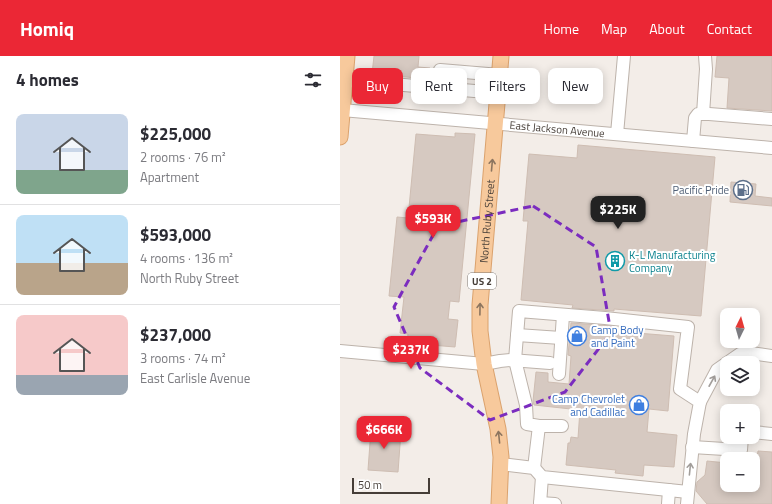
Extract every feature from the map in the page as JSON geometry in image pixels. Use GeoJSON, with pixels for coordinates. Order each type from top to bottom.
{"type":"FeatureCollection","features":[{"type":"Feature","properties":{"kind":"main road"},"geometry":{"type":"LineString","coordinates":[[340,137],[347,56]]}},
{"type":"Feature","properties":{"kind":"main road","name":"North Ruby Street"},"geometry":{"type":"LineString","coordinates":[[501,68],[502,56]]}},
{"type":"Feature","properties":{"kind":"main road","name":"North Ruby Street"},"geometry":{"type":"LineString","coordinates":[[497,104],[480,305],[480,331],[484,364],[498,429],[501,464],[500,504]]}},
{"type":"Feature","properties":{"kind":"street"},"geometry":{"type":"LineString","coordinates":[[618,134],[624,56]]}},
{"type":"Feature","properties":{"kind":"street"},"geometry":{"type":"LineString","coordinates":[[703,114],[706,69],[705,56]]}},
{"type":"Feature","properties":{"kind":"street"},"geometry":{"type":"LineString","coordinates":[[345,80],[411,86]]}},
{"type":"Feature","properties":{"kind":"street","name":"East Jackson Avenue"},"geometry":{"type":"LineString","coordinates":[[342,110],[772,148]]}},
{"type":"Feature","properties":{"kind":"street"},"geometry":{"type":"LineString","coordinates":[[693,141],[695,118],[698,114],[772,119]]}},
{"type":"Feature","properties":{"kind":"street"},"geometry":{"type":"LineString","coordinates":[[562,426],[539,426],[527,424],[526,405],[515,360],[519,311],[688,327],[680,388],[700,402]]}},
{"type":"Feature","properties":{"kind":"street"},"geometry":{"type":"LineString","coordinates":[[559,374],[563,315]]}},
{"type":"Feature","properties":{"kind":"street"},"geometry":{"type":"LineString","coordinates":[[517,334],[561,338]]}},
{"type":"Feature","properties":{"kind":"street"},"geometry":{"type":"LineString","coordinates":[[340,352],[484,364],[515,360],[550,363]]}},
{"type":"Feature","properties":{"kind":"street"},"geometry":{"type":"LineString","coordinates":[[737,356],[740,354],[750,353],[772,356]]}},
{"type":"Feature","properties":{"kind":"street"},"geometry":{"type":"LineString","coordinates":[[687,504],[692,447],[700,402],[720,368]]}},
{"type":"Feature","properties":{"kind":"street"},"geometry":{"type":"LineString","coordinates":[[539,426],[538,472],[540,503],[555,504]]}},
{"type":"Feature","properties":{"kind":"street"},"geometry":{"type":"LineString","coordinates":[[760,433],[772,434]]}},
{"type":"Feature","properties":{"kind":"street"},"geometry":{"type":"LineString","coordinates":[[692,447],[741,450],[741,444]]}},
{"type":"Feature","properties":{"kind":"street"},"geometry":{"type":"LineString","coordinates":[[501,464],[538,472],[688,492]]}},
{"type":"Feature","properties":{"kind":"street"},"geometry":{"type":"LineString","coordinates":[[668,504],[669,490]]}},
{"type":"Feature","properties":{"kind":"highlighted area"},"geometry":{"type":"Polygon","coordinates":[[[533,206],[596,247],[611,333],[565,392],[490,420],[420,368],[394,307],[438,226],[533,206]]]}},
{"type":"Feature","properties":{"kind":"building"},"geometry":{"type":"Polygon","coordinates":[[[374,56],[419,56],[418,67],[430,68],[411,68],[411,77],[403,77],[403,68],[373,68],[374,56]]]}},
{"type":"Feature","properties":{"kind":"building"},"geometry":{"type":"Polygon","coordinates":[[[717,56],[772,56],[772,111],[727,108],[729,78],[715,77],[717,56]]]}},
{"type":"Feature","properties":{"kind":"building"},"geometry":{"type":"Polygon","coordinates":[[[455,133],[475,134],[459,302],[450,301],[448,319],[458,320],[455,347],[407,343],[408,334],[400,333],[404,297],[389,296],[397,217],[408,218],[416,134],[455,137],[455,133]]]}},
{"type":"Feature","properties":{"kind":"building","name":"K-L Manufacturing Company"},"geometry":{"type":"Polygon","coordinates":[[[578,145],[715,157],[701,316],[614,309],[614,311],[572,308],[573,305],[521,300],[528,221],[523,221],[529,154],[577,158],[578,145]]]}},
{"type":"Feature","properties":{"kind":"building","name":"Pacific Pride"},"geometry":{"type":"Polygon","coordinates":[[[731,182],[756,184],[755,196],[772,198],[772,206],[730,202],[731,182]]]}},
{"type":"Feature","properties":{"kind":"building"},"geometry":{"type":"Polygon","coordinates":[[[571,323],[612,326],[612,331],[674,336],[668,411],[649,409],[647,432],[677,435],[674,467],[644,465],[643,476],[615,473],[616,470],[566,465],[568,443],[570,443],[571,437],[578,438],[580,410],[534,405],[533,401],[536,372],[548,373],[548,382],[569,384],[571,356],[568,355],[571,323]]]}},
{"type":"Feature","properties":{"kind":"building"},"geometry":{"type":"Polygon","coordinates":[[[371,429],[401,431],[398,472],[368,470],[371,429]]]}},
{"type":"Feature","properties":{"kind":"building"},"geometry":{"type":"Polygon","coordinates":[[[758,451],[772,452],[772,504],[707,504],[696,491],[697,482],[705,475],[707,461],[720,462],[720,492],[760,492],[760,452],[758,451]]]}},
{"type":"Feature","properties":{"kind":"place","name":"Pacific Pride"},"geometry":{"type":"Point","coordinates":[743,190]}},
{"type":"Feature","properties":{"kind":"place","name":"K-L Manufacturing Company"},"geometry":{"type":"Point","coordinates":[615,261]}},
{"type":"Feature","properties":{"kind":"place","name":"Camp Body and Paint"},"geometry":{"type":"Point","coordinates":[577,336]}},
{"type":"Feature","properties":{"kind":"place","name":"Camp Chevrolet and Cadillac"},"geometry":{"type":"Point","coordinates":[639,405]}}]}
